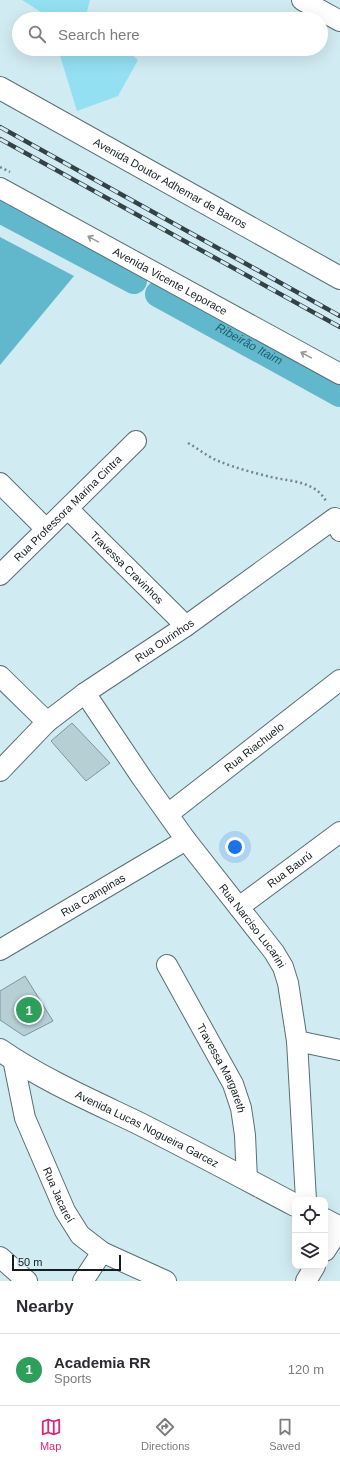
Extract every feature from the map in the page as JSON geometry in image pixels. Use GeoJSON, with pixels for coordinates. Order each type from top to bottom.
{"type":"FeatureCollection","features":[{"type":"Feature","properties":{"kind":"main road","name":"Avenida Doutor Adhemar de Barros"},"geometry":{"type":"LineString","coordinates":[[0,88],[340,278]]}},
{"type":"Feature","properties":{"kind":"main road","name":"Avenida Lucas Nogueira Garcez"},"geometry":{"type":"LineString","coordinates":[[6,1054],[60,1085],[292,1203]]}},
{"type":"Feature","properties":{"kind":"main road"},"geometry":{"type":"LineString","coordinates":[[328,1222],[340,1228]]}},
{"type":"Feature","properties":{"kind":"street"},"geometry":{"type":"LineString","coordinates":[[302,0],[324,12]]}},
{"type":"Feature","properties":{"kind":"street"},"geometry":{"type":"LineString","coordinates":[[328,14],[340,21]]}},
{"type":"Feature","properties":{"kind":"street","name":"Avenida Vicente Leporace"},"geometry":{"type":"LineString","coordinates":[[0,188],[340,374]]}},
{"type":"Feature","properties":{"kind":"street","name":"Rua Professora Marina Cintra"},"geometry":{"type":"LineString","coordinates":[[0,575],[136,441]]}},
{"type":"Feature","properties":{"kind":"street"},"geometry":{"type":"LineString","coordinates":[[0,483],[46,529]]}},
{"type":"Feature","properties":{"kind":"street","name":"Travessa Cravinhos"},"geometry":{"type":"LineString","coordinates":[[68,508],[186,626]]}},
{"type":"Feature","properties":{"kind":"street","name":"Rua Ourinhos"},"geometry":{"type":"LineString","coordinates":[[0,771],[47,722],[85,693],[338,525]]}},
{"type":"Feature","properties":{"kind":"street"},"geometry":{"type":"LineString","coordinates":[[0,676],[47,722]]}},
{"type":"Feature","properties":{"kind":"street","name":"Rua Riachuelo"},"geometry":{"type":"LineString","coordinates":[[168,814],[340,680]]}},
{"type":"Feature","properties":{"kind":"street","name":"Rua Narciso Lucarini"},"geometry":{"type":"LineString","coordinates":[[85,693],[186,840],[274,952],[283,967],[288,983],[297,1041],[306,1197]]}},
{"type":"Feature","properties":{"kind":"street","name":"Rua Baurú"},"geometry":{"type":"LineString","coordinates":[[239,907],[340,832]]}},
{"type":"Feature","properties":{"kind":"street","name":"Rua Campinas"},"geometry":{"type":"LineString","coordinates":[[0,950],[186,840]]}},
{"type":"Feature","properties":{"kind":"street","name":"Travessa Margareth"},"geometry":{"type":"LineString","coordinates":[[167,965],[233,1084],[241,1108],[245,1135],[247,1180]]}},
{"type":"Feature","properties":{"kind":"street"},"geometry":{"type":"LineString","coordinates":[[297,1041],[340,1050]]}},
{"type":"Feature","properties":{"kind":"street","name":"Rua Jacareí"},"geometry":{"type":"LineString","coordinates":[[6,1054],[25,1118],[65,1211],[80,1235],[102,1252],[166,1281]]}},
{"type":"Feature","properties":{"kind":"street"},"geometry":{"type":"LineString","coordinates":[[328,1246],[340,1228]]}},
{"type":"Feature","properties":{"kind":"street"},"geometry":{"type":"LineString","coordinates":[[83,1281],[102,1252]]}},
{"type":"Feature","properties":{"kind":"street"},"geometry":{"type":"LineString","coordinates":[[0,1257],[27,1281]]}},
{"type":"Feature","properties":{"kind":"street"},"geometry":{"type":"LineString","coordinates":[[306,1281],[314,1269]]}},
{"type":"Feature","properties":{"kind":"path"},"geometry":{"type":"LineString","coordinates":[[188,443],[220,462],[271,477],[296,481],[312,486],[324,497],[338,525]]}},
{"type":"Feature","properties":{"kind":"shaded area"},"geometry":{"type":"Polygon","coordinates":[[[22,0],[90,0],[87,12],[41,12],[22,0]]]}},
{"type":"Feature","properties":{"kind":"shaded area"},"geometry":{"type":"Polygon","coordinates":[[[60,56],[133,56],[138,60],[118,96],[77,111],[60,56]]]}},
{"type":"Feature","properties":{"kind":"shaded area"},"geometry":{"type":"Polygon","coordinates":[[[0,237],[74,276],[0,365],[0,237]]]}},
{"type":"Feature","properties":{"kind":"building"},"geometry":{"type":"Polygon","coordinates":[[[72,723],[110,763],[86,781],[51,741],[72,723]]]}},
{"type":"Feature","properties":{"kind":"building"},"geometry":{"type":"Polygon","coordinates":[[[25,976],[53,1021],[24,1036],[0,1020],[0,991],[25,976]]]}},
{"type":"Feature","properties":{"kind":"waterway","name":"Ribeirão Itaim"},"geometry":{"type":"LineString","coordinates":[[0,210],[134,281]]}},
{"type":"Feature","properties":{"kind":"waterway","name":"Ribeirão Itaim"},"geometry":{"type":"LineString","coordinates":[[158,294],[340,394]]}},
{"type":"Feature","properties":{"kind":"railway"},"geometry":{"type":"LineString","coordinates":[[0,127],[340,316]]}},
{"type":"Feature","properties":{"kind":"railway"},"geometry":{"type":"LineString","coordinates":[[0,139],[340,327]]}},
{"type":"Feature","properties":{"kind":"place","name":"Academia RR"},"geometry":{"type":"Point","coordinates":[29,1010]}}]}
